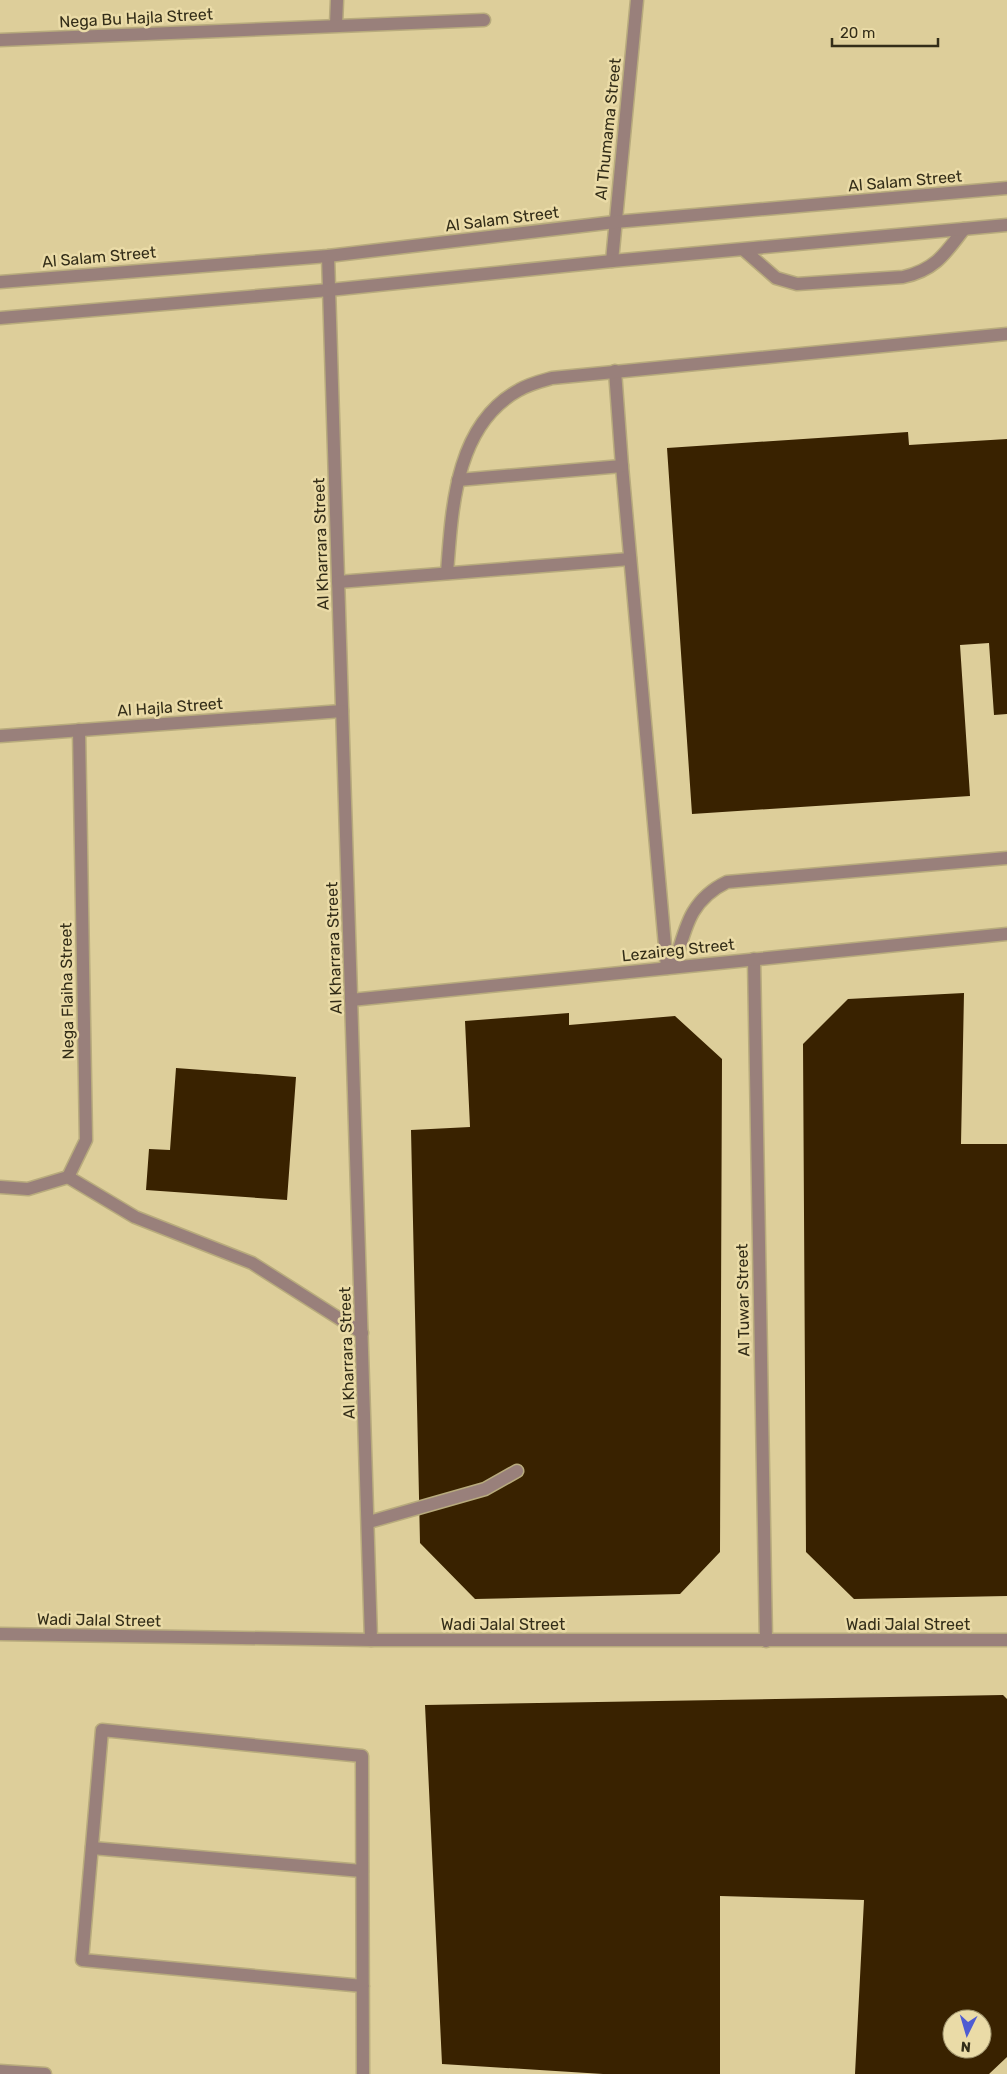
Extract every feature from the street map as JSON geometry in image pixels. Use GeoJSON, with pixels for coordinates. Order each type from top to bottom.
{"type":"FeatureCollection","features":[{"type":"Feature","properties":{"kind":"street"},"geometry":{"type":"LineString","coordinates":[[336,25],[337,0]]}},
{"type":"Feature","properties":{"kind":"street","name":"Al Thumama Street"},"geometry":{"type":"LineString","coordinates":[[612,261],[637,0]]}},
{"type":"Feature","properties":{"kind":"street","name":"Nega Bu Hajla Street"},"geometry":{"type":"LineString","coordinates":[[0,40],[484,20]]}},
{"type":"Feature","properties":{"kind":"street","name":"Al Salam Street"},"geometry":{"type":"LineString","coordinates":[[0,282],[328,256],[615,222],[1007,188]]}},
{"type":"Feature","properties":{"kind":"street"},"geometry":{"type":"LineString","coordinates":[[0,318],[329,290],[612,261],[1007,225]]}},
{"type":"Feature","properties":{"kind":"street"},"geometry":{"type":"LineString","coordinates":[[744,250],[776,278],[797,284],[903,276],[916,274],[938,261],[964,230]]}},
{"type":"Feature","properties":{"kind":"street","name":"Al Kharrara Street"},"geometry":{"type":"LineString","coordinates":[[328,256],[372,1640]]}},
{"type":"Feature","properties":{"kind":"street"},"geometry":{"type":"LineString","coordinates":[[447,573],[451,516],[458,480],[472,438],[492,410],[519,390],[552,378],[1007,334]]}},
{"type":"Feature","properties":{"kind":"street"},"geometry":{"type":"LineString","coordinates":[[615,371],[630,559],[670,967]]}},
{"type":"Feature","properties":{"kind":"street"},"geometry":{"type":"LineString","coordinates":[[458,480],[622,466]]}},
{"type":"Feature","properties":{"kind":"street"},"geometry":{"type":"LineString","coordinates":[[338,582],[630,559]]}},
{"type":"Feature","properties":{"kind":"street","name":"Al Hajla Street"},"geometry":{"type":"LineString","coordinates":[[0,736],[342,712]]}},
{"type":"Feature","properties":{"kind":"street","name":"Nega Flaiha Street"},"geometry":{"type":"LineString","coordinates":[[68,1177],[86,1140],[79,730]]}},
{"type":"Feature","properties":{"kind":"street"},"geometry":{"type":"LineString","coordinates":[[670,967],[692,911],[707,894],[727,882],[1007,858]]}},
{"type":"Feature","properties":{"kind":"street","name":"Lezaireg Street"},"geometry":{"type":"LineString","coordinates":[[351,1000],[1007,934]]}},
{"type":"Feature","properties":{"kind":"street","name":"Al Tuwar Street"},"geometry":{"type":"LineString","coordinates":[[754,959],[766,1640]]}},
{"type":"Feature","properties":{"kind":"street"},"geometry":{"type":"LineString","coordinates":[[0,1187],[28,1189],[68,1177],[135,1217],[252,1264],[362,1333]]}},
{"type":"Feature","properties":{"kind":"street"},"geometry":{"type":"LineString","coordinates":[[369,1522],[485,1489],[517,1471]]}},
{"type":"Feature","properties":{"kind":"street","name":"Wadi Jalal Street"},"geometry":{"type":"LineString","coordinates":[[0,1634],[372,1640],[1007,1640]]}},
{"type":"Feature","properties":{"kind":"street"},"geometry":{"type":"LineString","coordinates":[[363,1986],[82,1960],[102,1730],[362,1756],[362,1871],[363,1986],[363,2074]]}},
{"type":"Feature","properties":{"kind":"street"},"geometry":{"type":"LineString","coordinates":[[92,1848],[362,1871]]}},
{"type":"Feature","properties":{"kind":"street"},"geometry":{"type":"LineString","coordinates":[[0,2071],[45,2074]]}},
{"type":"Feature","properties":{"kind":"building"},"geometry":{"type":"Polygon","coordinates":[[[908,432],[909,445],[1007,439],[1007,714],[994,715],[989,643],[960,645],[970,796],[692,814],[667,448],[908,432]]]}},
{"type":"Feature","properties":{"kind":"building"},"geometry":{"type":"Polygon","coordinates":[[[964,993],[961,1144],[1007,1144],[1007,1596],[854,1599],[806,1552],[803,1044],[848,999],[964,993]]]}},
{"type":"Feature","properties":{"kind":"building"},"geometry":{"type":"Polygon","coordinates":[[[569,1013],[569,1025],[675,1016],[722,1059],[720,1552],[680,1594],[475,1599],[420,1543],[411,1130],[470,1127],[465,1021],[569,1013]]]}},
{"type":"Feature","properties":{"kind":"building"},"geometry":{"type":"Polygon","coordinates":[[[176,1068],[296,1077],[287,1200],[146,1190],[149,1149],[170,1150],[176,1068]]]}},
{"type":"Feature","properties":{"kind":"building"},"geometry":{"type":"Polygon","coordinates":[[[1003,1695],[1007,1699],[1007,2057],[989,2074],[855,2074],[864,1900],[720,1896],[720,2074],[603,2074],[442,2064],[425,1705],[1003,1695]]]}}]}
